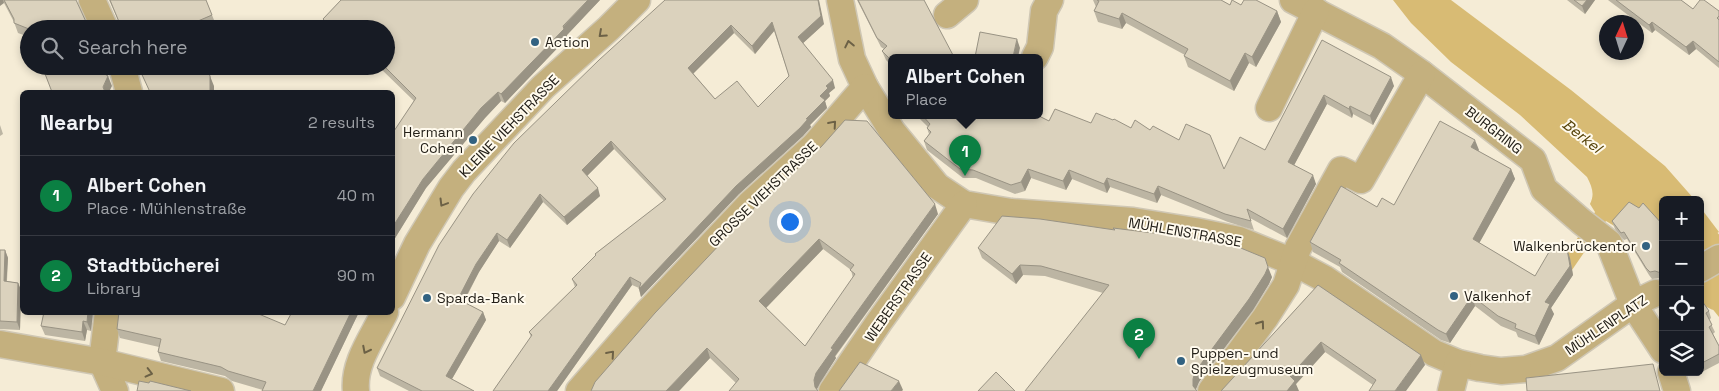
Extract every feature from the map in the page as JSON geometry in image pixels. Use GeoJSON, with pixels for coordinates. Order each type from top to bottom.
{"type":"FeatureCollection","features":[{"type":"Feature","properties":{"kind":"street"},"geometry":{"type":"LineString","coordinates":[[92,0],[101,20]]}},
{"type":"Feature","properties":{"kind":"street","name":"KLEINE VIEHSTRASSE"},"geometry":{"type":"LineString","coordinates":[[395,292],[417,244],[464,170],[543,88],[637,0]]}},
{"type":"Feature","properties":{"kind":"street"},"geometry":{"type":"LineString","coordinates":[[840,0],[852,59],[865,87]]}},
{"type":"Feature","properties":{"kind":"street"},"geometry":{"type":"LineString","coordinates":[[1036,54],[1040,47],[1044,11],[1050,0]]}},
{"type":"Feature","properties":{"kind":"street"},"geometry":{"type":"LineString","coordinates":[[1269,108],[1304,4]]}},
{"type":"Feature","properties":{"kind":"street","name":"BURGRING"},"geometry":{"type":"LineString","coordinates":[[1304,4],[1382,46],[1422,74],[1533,160],[1544,189],[1610,243],[1645,299],[1659,339]]}},
{"type":"Feature","properties":{"kind":"street"},"geometry":{"type":"LineString","coordinates":[[1212,391],[1265,318],[1286,285],[1298,248],[1341,170],[1361,180],[1422,74]]}},
{"type":"Feature","properties":{"kind":"street"},"geometry":{"type":"LineString","coordinates":[[124,75],[128,90]]}},
{"type":"Feature","properties":{"kind":"street","name":"MÜHLENSTRASSE"},"geometry":{"type":"LineString","coordinates":[[865,87],[892,131],[937,186],[964,204],[1011,212],[1132,221],[1239,240],[1293,262],[1325,279],[1434,353],[1458,363],[1502,370],[1526,369],[1557,358]]}},
{"type":"Feature","properties":{"kind":"street","name":"GROSSE VIEHSTRASSE"},"geometry":{"type":"LineString","coordinates":[[579,391],[647,314],[750,204],[814,146],[865,87]]}},
{"type":"Feature","properties":{"kind":"street","name":"WEBERSTRASSE"},"geometry":{"type":"LineString","coordinates":[[832,391],[964,204]]}},
{"type":"Feature","properties":{"kind":"street"},"geometry":{"type":"LineString","coordinates":[[1704,267],[1719,258]]}},
{"type":"Feature","properties":{"kind":"street","name":"MÜHLENPLATZ"},"geometry":{"type":"LineString","coordinates":[[1557,358],[1645,299]]}},
{"type":"Feature","properties":{"kind":"street"},"geometry":{"type":"LineString","coordinates":[[108,315],[102,362],[115,391]]}},
{"type":"Feature","properties":{"kind":"street"},"geometry":{"type":"LineString","coordinates":[[356,391],[355,380],[359,363],[383,315]]}},
{"type":"Feature","properties":{"kind":"street"},"geometry":{"type":"LineString","coordinates":[[0,344],[102,362],[221,391]]}},
{"type":"Feature","properties":{"kind":"street"},"geometry":{"type":"LineString","coordinates":[[1451,391],[1458,363]]}},
{"type":"Feature","properties":{"kind":"street"},"geometry":{"type":"LineString","coordinates":[[1673,376],[1677,391]]}},
{"type":"Feature","properties":{"kind":"water","name":"Berkel"},"geometry":{"type":"Polygon","coordinates":[[[1393,0],[1451,0],[1571,90],[1665,166],[1691,196],[1659,196],[1659,234],[1616,227],[1606,221],[1602,227],[1590,220],[1595,212],[1590,204],[1592,190],[1587,177],[1520,115],[1451,62],[1411,23],[1393,0]]]}},
{"type":"Feature","properties":{"kind":"water"},"geometry":{"type":"Polygon","coordinates":[[[1704,212],[1719,232],[1704,241],[1704,212]]]}},
{"type":"Feature","properties":{"kind":"water"},"geometry":{"type":"Polygon","coordinates":[[[1581,233],[1592,241],[1572,270],[1560,263],[1581,233]]]}},
{"type":"Feature","properties":{"kind":"water"},"geometry":{"type":"Polygon","coordinates":[[[1719,286],[1719,317],[1704,298],[1704,295],[1719,286]]]}},
{"type":"Feature","properties":{"kind":"building"},"geometry":{"type":"Polygon","coordinates":[[[4,0],[76,0],[85,20],[20,20],[20,25],[14,23],[14,19],[4,0]]]}},
{"type":"Feature","properties":{"kind":"building"},"geometry":{"type":"Polygon","coordinates":[[[110,0],[206,0],[212,15],[200,20],[118,20],[110,0]]]}},
{"type":"Feature","properties":{"kind":"building"},"geometry":{"type":"Polygon","coordinates":[[[341,0],[588,0],[563,26],[564,29],[501,94],[498,92],[481,108],[423,179],[395,223],[395,130],[416,98],[393,75],[395,75],[395,20],[323,19],[341,0]]]}},
{"type":"Feature","properties":{"kind":"building"},"geometry":{"type":"Polygon","coordinates":[[[665,0],[818,0],[821,16],[798,37],[833,80],[826,86],[828,88],[820,96],[825,100],[806,119],[808,119],[800,128],[736,186],[639,289],[641,283],[630,277],[548,391],[493,391],[532,335],[529,332],[577,285],[572,279],[595,254],[666,199],[611,141],[582,170],[598,188],[564,217],[540,194],[507,240],[497,233],[476,264],[458,299],[483,312],[446,376],[474,391],[422,391],[377,368],[439,245],[473,194],[514,143],[599,60],[665,0]],[[772,22],[752,46],[731,25],[688,68],[715,99],[737,81],[758,107],[789,76],[772,22]]]}},
{"type":"Feature","properties":{"kind":"building"},"geometry":{"type":"Polygon","coordinates":[[[858,0],[924,0],[952,54],[888,54],[888,57],[882,51],[887,46],[877,38],[858,0]]]}},
{"type":"Feature","properties":{"kind":"building"},"geometry":{"type":"Polygon","coordinates":[[[1097,0],[1221,0],[1230,5],[1232,0],[1241,5],[1244,0],[1256,0],[1277,11],[1252,57],[1245,53],[1230,81],[1184,56],[1188,49],[1122,13],[1119,19],[1094,11],[1099,1],[1097,0]]]}},
{"type":"Feature","properties":{"kind":"building"},"geometry":{"type":"Polygon","coordinates":[[[1574,0],[1587,0],[1582,6],[1574,0]]]}},
{"type":"Feature","properties":{"kind":"building"},"geometry":{"type":"Polygon","coordinates":[[[1616,0],[1681,0],[1693,9],[1700,0],[1704,0],[1719,11],[1717,18],[1719,20],[1719,62],[1693,41],[1686,47],[1652,22],[1649,25],[1644,21],[1644,15],[1636,15],[1616,0]]]}},
{"type":"Feature","properties":{"kind":"building"},"geometry":{"type":"Polygon","coordinates":[[[980,32],[1017,39],[1014,54],[976,54],[980,32]]]}},
{"type":"Feature","properties":{"kind":"building"},"geometry":{"type":"Polygon","coordinates":[[[1322,40],[1391,77],[1370,116],[1350,106],[1349,109],[1324,95],[1288,162],[1313,175],[1283,229],[1247,209],[1251,221],[1225,214],[1158,186],[1154,194],[1107,178],[1104,184],[1069,170],[1063,181],[1028,169],[1021,182],[1011,185],[973,170],[960,169],[924,141],[931,132],[927,128],[930,124],[926,119],[1043,118],[1049,121],[1055,109],[1091,123],[1096,113],[1114,119],[1131,128],[1135,120],[1150,130],[1153,126],[1179,140],[1186,124],[1210,135],[1224,169],[1240,137],[1265,150],[1322,40]]]}},
{"type":"Feature","properties":{"kind":"building"},"geometry":{"type":"Polygon","coordinates":[[[45,75],[108,76],[103,87],[104,90],[51,90],[45,75]]]}},
{"type":"Feature","properties":{"kind":"building"},"geometry":{"type":"Polygon","coordinates":[[[142,75],[210,76],[210,90],[149,90],[142,75]]]}},
{"type":"Feature","properties":{"kind":"building"},"geometry":{"type":"Polygon","coordinates":[[[845,120],[867,121],[935,204],[831,348],[833,349],[816,373],[814,380],[818,391],[729,391],[739,379],[707,348],[666,391],[591,391],[595,382],[655,313],[757,205],[821,147],[845,120]],[[819,239],[759,301],[805,346],[855,274],[850,270],[854,265],[819,239]]]}},
{"type":"Feature","properties":{"kind":"building"},"geometry":{"type":"Polygon","coordinates":[[[1440,121],[1475,140],[1471,147],[1511,169],[1473,239],[1535,276],[1549,252],[1567,249],[1570,266],[1545,302],[1550,304],[1535,336],[1515,328],[1516,324],[1498,316],[1472,296],[1446,334],[1339,263],[1341,260],[1310,242],[1341,186],[1377,207],[1382,198],[1394,205],[1440,121]]]}},
{"type":"Feature","properties":{"kind":"building","name":"Walkenbrückentor"},"geometry":{"type":"Polygon","coordinates":[[[1629,202],[1639,208],[1643,203],[1659,221],[1659,272],[1650,272],[1646,268],[1624,232],[1621,233],[1612,221],[1629,202]]]}},
{"type":"Feature","properties":{"kind":"building"},"geometry":{"type":"Polygon","coordinates":[[[1002,216],[1218,241],[1231,244],[1265,258],[1268,267],[1249,299],[1195,372],[1193,386],[1197,391],[1025,391],[1109,285],[1041,266],[1020,265],[1012,274],[978,248],[1002,216]]]}},
{"type":"Feature","properties":{"kind":"building"},"geometry":{"type":"Polygon","coordinates":[[[0,250],[5,250],[4,281],[18,283],[17,322],[0,321],[0,250]]]}},
{"type":"Feature","properties":{"kind":"building"},"geometry":{"type":"Polygon","coordinates":[[[1318,285],[1421,355],[1395,391],[1369,391],[1376,380],[1321,342],[1290,376],[1295,381],[1287,391],[1221,391],[1318,285]]]}},
{"type":"Feature","properties":{"kind":"building"},"geometry":{"type":"Polygon","coordinates":[[[1704,304],[1709,311],[1706,313],[1712,325],[1709,327],[1719,346],[1719,354],[1704,362],[1704,304]]]}},
{"type":"Feature","properties":{"kind":"building"},"geometry":{"type":"Polygon","coordinates":[[[43,315],[88,315],[87,322],[83,321],[82,332],[41,326],[43,315]]]}},
{"type":"Feature","properties":{"kind":"building"},"geometry":{"type":"Polygon","coordinates":[[[119,315],[261,315],[285,325],[290,315],[350,315],[313,391],[262,391],[266,382],[228,371],[221,367],[158,352],[161,339],[117,329],[119,315]]]}},
{"type":"Feature","properties":{"kind":"building"},"geometry":{"type":"Polygon","coordinates":[[[860,362],[899,381],[891,391],[839,391],[860,362]]]}},
{"type":"Feature","properties":{"kind":"building"},"geometry":{"type":"Polygon","coordinates":[[[1653,364],[1660,391],[1527,391],[1526,378],[1653,364]]]}},
{"type":"Feature","properties":{"kind":"building"},"geometry":{"type":"Polygon","coordinates":[[[996,372],[1015,391],[978,391],[996,372]]]}},
{"type":"Feature","properties":{"kind":"building"},"geometry":{"type":"Polygon","coordinates":[[[139,381],[149,383],[150,381],[191,391],[137,391],[139,381]]]}},
{"type":"Feature","properties":{"kind":"waterway"},"geometry":{"type":"LineString","coordinates":[[1704,258],[1719,286]]}},
{"type":"Feature","properties":{"kind":"place","name":"Action"},"geometry":{"type":"Point","coordinates":[535,42]}},
{"type":"Feature","properties":{"kind":"place","name":"Hermann Cohen"},"geometry":{"type":"Point","coordinates":[473,140]}},
{"type":"Feature","properties":{"kind":"place","name":"Albert Cohen"},"geometry":{"type":"Point","coordinates":[965,176]}},
{"type":"Feature","properties":{"kind":"place","name":"Walkenbrückentor"},"geometry":{"type":"Point","coordinates":[1646,246]}},
{"type":"Feature","properties":{"kind":"place","name":"Valkenhof"},"geometry":{"type":"Point","coordinates":[1454,296]}},
{"type":"Feature","properties":{"kind":"place","name":"Sparda-Bank"},"geometry":{"type":"Point","coordinates":[427,298]}},
{"type":"Feature","properties":{"kind":"place","name":"Stadtbücherei"},"geometry":{"type":"Point","coordinates":[1139,359]}},
{"type":"Feature","properties":{"kind":"place","name":"Puppen- und Spielzeugmuseum"},"geometry":{"type":"Point","coordinates":[1181,361]}}]}
